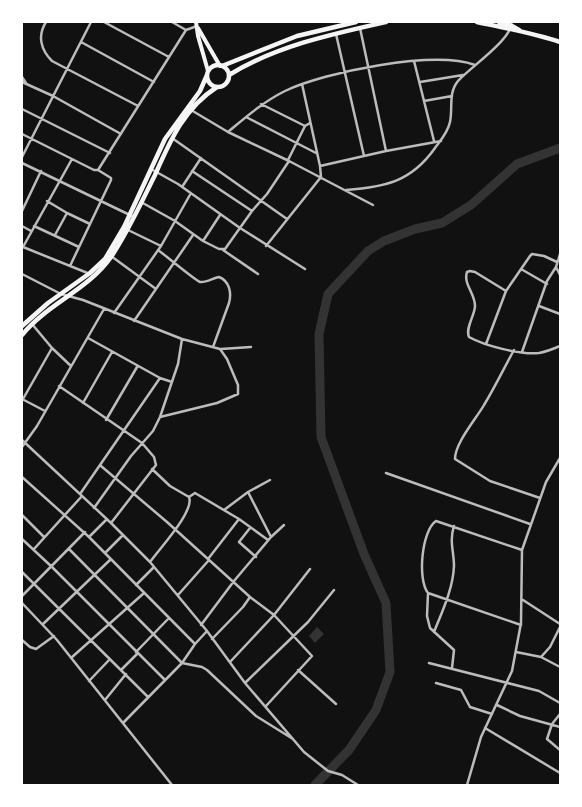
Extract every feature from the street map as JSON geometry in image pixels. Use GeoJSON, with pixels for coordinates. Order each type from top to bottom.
{"type":"FeatureCollection","features":[{"type":"Feature","properties":{"kind":"main road"},"geometry":{"type":"LineString","coordinates":[[22,335],[32,324],[69,295],[111,256],[128,230],[151,169],[165,139],[200,91],[208,73],[215,66],[221,66],[297,36],[356,22]]}},
{"type":"Feature","properties":{"kind":"main road"},"geometry":{"type":"LineString","coordinates":[[22,326],[61,294],[92,274],[105,259],[141,202],[172,138],[190,109],[217,87],[226,84],[229,75],[256,59],[271,53],[336,34],[386,22]]}},
{"type":"Feature","properties":{"kind":"main road"},"geometry":{"type":"LineString","coordinates":[[477,22],[511,26]]}},
{"type":"Feature","properties":{"kind":"main road"},"geometry":{"type":"LineString","coordinates":[[501,22],[519,30],[560,42]]}},
{"type":"Feature","properties":{"kind":"main road"},"geometry":{"type":"LineString","coordinates":[[197,25],[221,66],[227,70],[229,75]]}},
{"type":"Feature","properties":{"kind":"main road"},"geometry":{"type":"LineString","coordinates":[[197,25],[198,36],[209,82],[217,87]]}},
{"type":"Feature","properties":{"kind":"street"},"geometry":{"type":"LineString","coordinates":[[46,22],[41,31],[42,47],[52,61],[138,106]]}},
{"type":"Feature","properties":{"kind":"street"},"geometry":{"type":"LineString","coordinates":[[22,157],[91,22]]}},
{"type":"Feature","properties":{"kind":"street"},"geometry":{"type":"LineString","coordinates":[[104,22],[169,57]]}},
{"type":"Feature","properties":{"kind":"street"},"geometry":{"type":"LineString","coordinates":[[172,22],[186,30]]}},
{"type":"Feature","properties":{"kind":"street"},"geometry":{"type":"LineString","coordinates":[[98,170],[186,30],[197,25]]}},
{"type":"Feature","properties":{"kind":"street"},"geometry":{"type":"LineString","coordinates":[[346,190],[380,187],[396,182],[422,164],[441,141],[450,122],[452,96],[455,86],[464,75],[498,45],[511,26]]}},
{"type":"Feature","properties":{"kind":"street"},"geometry":{"type":"LineString","coordinates":[[360,28],[386,151]]}},
{"type":"Feature","properties":{"kind":"street"},"geometry":{"type":"LineString","coordinates":[[336,34],[364,156]]}},
{"type":"Feature","properties":{"kind":"street"},"geometry":{"type":"LineString","coordinates":[[81,42],[154,82]]}},
{"type":"Feature","properties":{"kind":"street"},"geometry":{"type":"LineString","coordinates":[[228,132],[261,104],[302,84],[368,67],[414,61],[447,59],[463,61],[475,65]]}},
{"type":"Feature","properties":{"kind":"street"},"geometry":{"type":"LineString","coordinates":[[414,61],[434,141]]}},
{"type":"Feature","properties":{"kind":"street"},"geometry":{"type":"LineString","coordinates":[[420,82],[464,75]]}},
{"type":"Feature","properties":{"kind":"street"},"geometry":{"type":"LineString","coordinates":[[22,77],[27,85]]}},
{"type":"Feature","properties":{"kind":"street"},"geometry":{"type":"LineString","coordinates":[[22,82],[53,96],[121,134]]}},
{"type":"Feature","properties":{"kind":"street"},"geometry":{"type":"LineString","coordinates":[[266,246],[321,177],[320,166],[302,84]]}},
{"type":"Feature","properties":{"kind":"street"},"geometry":{"type":"LineString","coordinates":[[424,102],[452,96]]}},
{"type":"Feature","properties":{"kind":"street"},"geometry":{"type":"LineString","coordinates":[[261,104],[305,126]]}},
{"type":"Feature","properties":{"kind":"street"},"geometry":{"type":"LineString","coordinates":[[22,109],[110,153]]}},
{"type":"Feature","properties":{"kind":"street"},"geometry":{"type":"LineString","coordinates":[[190,109],[228,132],[321,177],[373,205]]}},
{"type":"Feature","properties":{"kind":"street"},"geometry":{"type":"LineString","coordinates":[[246,117],[316,153]]}},
{"type":"Feature","properties":{"kind":"street"},"geometry":{"type":"LineString","coordinates":[[223,250],[252,211],[261,202],[289,161],[296,142],[305,126],[310,123]]}},
{"type":"Feature","properties":{"kind":"street"},"geometry":{"type":"LineString","coordinates":[[22,134],[94,170],[98,170],[111,178],[70,266]]}},
{"type":"Feature","properties":{"kind":"street"},"geometry":{"type":"LineString","coordinates":[[172,138],[287,219]]}},
{"type":"Feature","properties":{"kind":"street"},"geometry":{"type":"LineString","coordinates":[[320,166],[434,141],[441,141]]}},
{"type":"Feature","properties":{"kind":"street"},"geometry":{"type":"LineString","coordinates":[[182,188],[200,158]]}},
{"type":"Feature","properties":{"kind":"street"},"geometry":{"type":"LineString","coordinates":[[72,159],[61,182],[47,201],[23,247],[92,274]]}},
{"type":"Feature","properties":{"kind":"street"},"geometry":{"type":"LineString","coordinates":[[22,163],[132,216]]}},
{"type":"Feature","properties":{"kind":"street"},"geometry":{"type":"LineString","coordinates":[[151,169],[191,193],[220,215],[266,246],[305,269]]}},
{"type":"Feature","properties":{"kind":"street"},"geometry":{"type":"LineString","coordinates":[[22,211],[41,171]]}},
{"type":"Feature","properties":{"kind":"street"},"geometry":{"type":"LineString","coordinates":[[192,171],[252,211]]}},
{"type":"Feature","properties":{"kind":"street"},"geometry":{"type":"LineString","coordinates":[[114,314],[138,277],[161,246],[191,193]]}},
{"type":"Feature","properties":{"kind":"street"},"geometry":{"type":"LineString","coordinates":[[47,201],[90,224]]}},
{"type":"Feature","properties":{"kind":"street"},"geometry":{"type":"LineString","coordinates":[[141,202],[175,221],[203,241],[223,250],[258,274]]}},
{"type":"Feature","properties":{"kind":"street"},"geometry":{"type":"LineString","coordinates":[[55,235],[67,213]]}},
{"type":"Feature","properties":{"kind":"street"},"geometry":{"type":"LineString","coordinates":[[203,241],[220,215]]}},
{"type":"Feature","properties":{"kind":"street"},"geometry":{"type":"LineString","coordinates":[[22,226],[31,231]]}},
{"type":"Feature","properties":{"kind":"street"},"geometry":{"type":"LineString","coordinates":[[34,226],[79,247]]}},
{"type":"Feature","properties":{"kind":"street"},"geometry":{"type":"LineString","coordinates":[[128,230],[161,246]]}},
{"type":"Feature","properties":{"kind":"street"},"geometry":{"type":"LineString","coordinates":[[134,321],[193,235]]}},
{"type":"Feature","properties":{"kind":"street"},"geometry":{"type":"LineString","coordinates":[[158,250],[199,282],[219,277],[228,285],[231,296],[213,347]]}},
{"type":"Feature","properties":{"kind":"street"},"geometry":{"type":"LineString","coordinates":[[486,344],[506,291],[532,254],[544,256],[557,262]]}},
{"type":"Feature","properties":{"kind":"street"},"geometry":{"type":"LineString","coordinates":[[522,352],[547,284],[556,267],[560,254]]}},
{"type":"Feature","properties":{"kind":"street"},"geometry":{"type":"LineString","coordinates":[[111,256],[156,290]]}},
{"type":"Feature","properties":{"kind":"street"},"geometry":{"type":"LineString","coordinates":[[556,267],[560,275]]}},
{"type":"Feature","properties":{"kind":"street"},"geometry":{"type":"LineString","coordinates":[[521,269],[547,284]]}},
{"type":"Feature","properties":{"kind":"street"},"geometry":{"type":"LineString","coordinates":[[506,291],[475,272],[470,270],[467,272],[466,282],[472,291],[475,305],[468,334],[472,339],[486,344],[522,352],[539,353],[560,346]]}},
{"type":"Feature","properties":{"kind":"street"},"geometry":{"type":"LineString","coordinates":[[22,274],[61,294],[69,295],[114,314],[182,339],[220,349],[251,347]]}},
{"type":"Feature","properties":{"kind":"street"},"geometry":{"type":"LineString","coordinates":[[539,306],[560,314]]}},
{"type":"Feature","properties":{"kind":"street"},"geometry":{"type":"LineString","coordinates":[[22,447],[26,443],[104,309]]}},
{"type":"Feature","properties":{"kind":"street"},"geometry":{"type":"LineString","coordinates":[[28,320],[52,348],[71,366]]}},
{"type":"Feature","properties":{"kind":"street"},"geometry":{"type":"LineString","coordinates":[[88,338],[137,367],[172,382]]}},
{"type":"Feature","properties":{"kind":"street"},"geometry":{"type":"LineString","coordinates":[[94,508],[152,431],[160,417],[181,352],[182,339]]}},
{"type":"Feature","properties":{"kind":"street"},"geometry":{"type":"LineString","coordinates":[[45,411],[22,398],[52,348]]}},
{"type":"Feature","properties":{"kind":"street"},"geometry":{"type":"LineString","coordinates":[[160,417],[217,403],[238,394],[238,385],[227,358],[220,349]]}},
{"type":"Feature","properties":{"kind":"street"},"geometry":{"type":"LineString","coordinates":[[514,350],[484,405],[459,445],[455,459],[490,481],[540,498]]}},
{"type":"Feature","properties":{"kind":"street"},"geometry":{"type":"LineString","coordinates":[[83,403],[112,352]]}},
{"type":"Feature","properties":{"kind":"street"},"geometry":{"type":"LineString","coordinates":[[106,420],[137,367]]}},
{"type":"Feature","properties":{"kind":"street"},"geometry":{"type":"LineString","coordinates":[[34,549],[81,495],[160,378]]}},
{"type":"Feature","properties":{"kind":"street"},"geometry":{"type":"LineString","coordinates":[[59,386],[106,420],[142,443],[156,460],[156,466],[152,469],[111,523]]}},
{"type":"Feature","properties":{"kind":"street"},"geometry":{"type":"LineString","coordinates":[[22,440],[107,519],[150,562],[207,631],[245,683],[304,752],[328,771],[342,775],[358,785]]}},
{"type":"Feature","properties":{"kind":"street"},"geometry":{"type":"LineString","coordinates":[[466,785],[477,747],[512,671],[521,625],[522,550],[546,482],[560,458]]}},
{"type":"Feature","properties":{"kind":"street"},"geometry":{"type":"LineString","coordinates":[[101,466],[175,529],[250,597],[274,615],[312,656],[266,706]]}},
{"type":"Feature","properties":{"kind":"street"},"geometry":{"type":"LineString","coordinates":[[152,469],[170,486],[189,496]]}},
{"type":"Feature","properties":{"kind":"street"},"geometry":{"type":"LineString","coordinates":[[386,473],[530,524]]}},
{"type":"Feature","properties":{"kind":"street"},"geometry":{"type":"LineString","coordinates":[[22,477],[90,537],[144,594],[195,644]]}},
{"type":"Feature","properties":{"kind":"street"},"geometry":{"type":"LineString","coordinates":[[224,510],[248,492],[270,480]]}},
{"type":"Feature","properties":{"kind":"street"},"geometry":{"type":"LineString","coordinates":[[248,492],[271,537]]}},
{"type":"Feature","properties":{"kind":"street"},"geometry":{"type":"LineString","coordinates":[[189,496],[195,493],[239,519],[268,540]]}},
{"type":"Feature","properties":{"kind":"street"},"geometry":{"type":"LineString","coordinates":[[150,562],[190,507],[189,496]]}},
{"type":"Feature","properties":{"kind":"street"},"geometry":{"type":"LineString","coordinates":[[22,515],[44,537]]}},
{"type":"Feature","properties":{"kind":"street"},"geometry":{"type":"LineString","coordinates":[[90,537],[107,519]]}},
{"type":"Feature","properties":{"kind":"street"},"geometry":{"type":"LineString","coordinates":[[178,595],[208,560],[239,519]]}},
{"type":"Feature","properties":{"kind":"street"},"geometry":{"type":"LineString","coordinates":[[452,668],[454,650],[434,632],[428,621],[428,593],[424,585],[421,561],[431,527],[436,521],[522,550]]}},
{"type":"Feature","properties":{"kind":"street"},"geometry":{"type":"LineString","coordinates":[[201,625],[268,540],[284,525]]}},
{"type":"Feature","properties":{"kind":"street"},"geometry":{"type":"LineString","coordinates":[[434,632],[447,600],[454,566],[450,545],[454,526]]}},
{"type":"Feature","properties":{"kind":"street"},"geometry":{"type":"LineString","coordinates":[[250,528],[238,542],[256,557]]}},
{"type":"Feature","properties":{"kind":"street"},"geometry":{"type":"LineString","coordinates":[[22,596],[36,584],[84,532]]}},
{"type":"Feature","properties":{"kind":"street"},"geometry":{"type":"LineString","coordinates":[[105,554],[123,535]]}},
{"type":"Feature","properties":{"kind":"street"},"geometry":{"type":"LineString","coordinates":[[22,539],[34,549],[165,680]]}},
{"type":"Feature","properties":{"kind":"street"},"geometry":{"type":"LineString","coordinates":[[69,549],[182,663],[202,667],[207,670],[256,716],[295,740]]}},
{"type":"Feature","properties":{"kind":"street"},"geometry":{"type":"LineString","coordinates":[[43,624],[77,593],[94,575],[112,560]]}},
{"type":"Feature","properties":{"kind":"street"},"geometry":{"type":"LineString","coordinates":[[136,585],[154,567]]}},
{"type":"Feature","properties":{"kind":"street"},"geometry":{"type":"LineString","coordinates":[[230,662],[274,615],[310,569]]}},
{"type":"Feature","properties":{"kind":"street"},"geometry":{"type":"LineString","coordinates":[[22,572],[36,584],[148,697]]}},
{"type":"Feature","properties":{"kind":"street"},"geometry":{"type":"LineString","coordinates":[[245,683],[308,622],[334,590]]}},
{"type":"Feature","properties":{"kind":"street"},"geometry":{"type":"LineString","coordinates":[[428,593],[521,625]]}},
{"type":"Feature","properties":{"kind":"street"},"geometry":{"type":"LineString","coordinates":[[71,658],[127,607],[144,594]]}},
{"type":"Feature","properties":{"kind":"street"},"geometry":{"type":"LineString","coordinates":[[212,639],[243,607],[250,597]]}},
{"type":"Feature","properties":{"kind":"street"},"geometry":{"type":"LineString","coordinates":[[522,600],[560,625],[550,647],[541,657]]}},
{"type":"Feature","properties":{"kind":"street"},"geometry":{"type":"LineString","coordinates":[[22,603],[54,636],[172,785]]}},
{"type":"Feature","properties":{"kind":"street"},"geometry":{"type":"LineString","coordinates":[[121,670],[169,618]]}},
{"type":"Feature","properties":{"kind":"street"},"geometry":{"type":"LineString","coordinates":[[123,723],[182,663],[195,644],[207,631]]}},
{"type":"Feature","properties":{"kind":"street"},"geometry":{"type":"LineString","coordinates":[[22,640],[30,647],[36,649],[54,636]]}},
{"type":"Feature","properties":{"kind":"street"},"geometry":{"type":"LineString","coordinates":[[516,652],[541,657],[560,667]]}},
{"type":"Feature","properties":{"kind":"street"},"geometry":{"type":"LineString","coordinates":[[89,682],[110,659]]}},
{"type":"Feature","properties":{"kind":"street"},"geometry":{"type":"LineString","coordinates":[[429,663],[507,682],[544,693],[560,703]]}},
{"type":"Feature","properties":{"kind":"street"},"geometry":{"type":"LineString","coordinates":[[298,670],[336,704]]}},
{"type":"Feature","properties":{"kind":"street"},"geometry":{"type":"LineString","coordinates":[[105,700],[126,674]]}},
{"type":"Feature","properties":{"kind":"street"},"geometry":{"type":"LineString","coordinates":[[436,683],[461,690],[470,707],[492,714]]}},
{"type":"Feature","properties":{"kind":"street"},"geometry":{"type":"LineString","coordinates":[[497,705],[520,716],[560,727]]}},
{"type":"Feature","properties":{"kind":"street"},"geometry":{"type":"LineString","coordinates":[[560,714],[552,724],[547,739],[560,750]]}},
{"type":"Feature","properties":{"kind":"street"},"geometry":{"type":"LineString","coordinates":[[485,728],[560,773]]}},
{"type":"Feature","properties":{"kind":"shaded area"},"geometry":{"type":"Polygon","coordinates":[[[317,627],[324,634],[315,643],[309,636],[317,627]]]}},
{"type":"Feature","properties":{"kind":"waterway"},"geometry":{"type":"LineString","coordinates":[[315,785],[349,750],[376,710],[390,672],[386,603],[364,554],[321,437],[319,334],[328,294],[368,251],[384,241],[415,229],[442,223],[471,205],[517,164],[560,148]]}}]}
